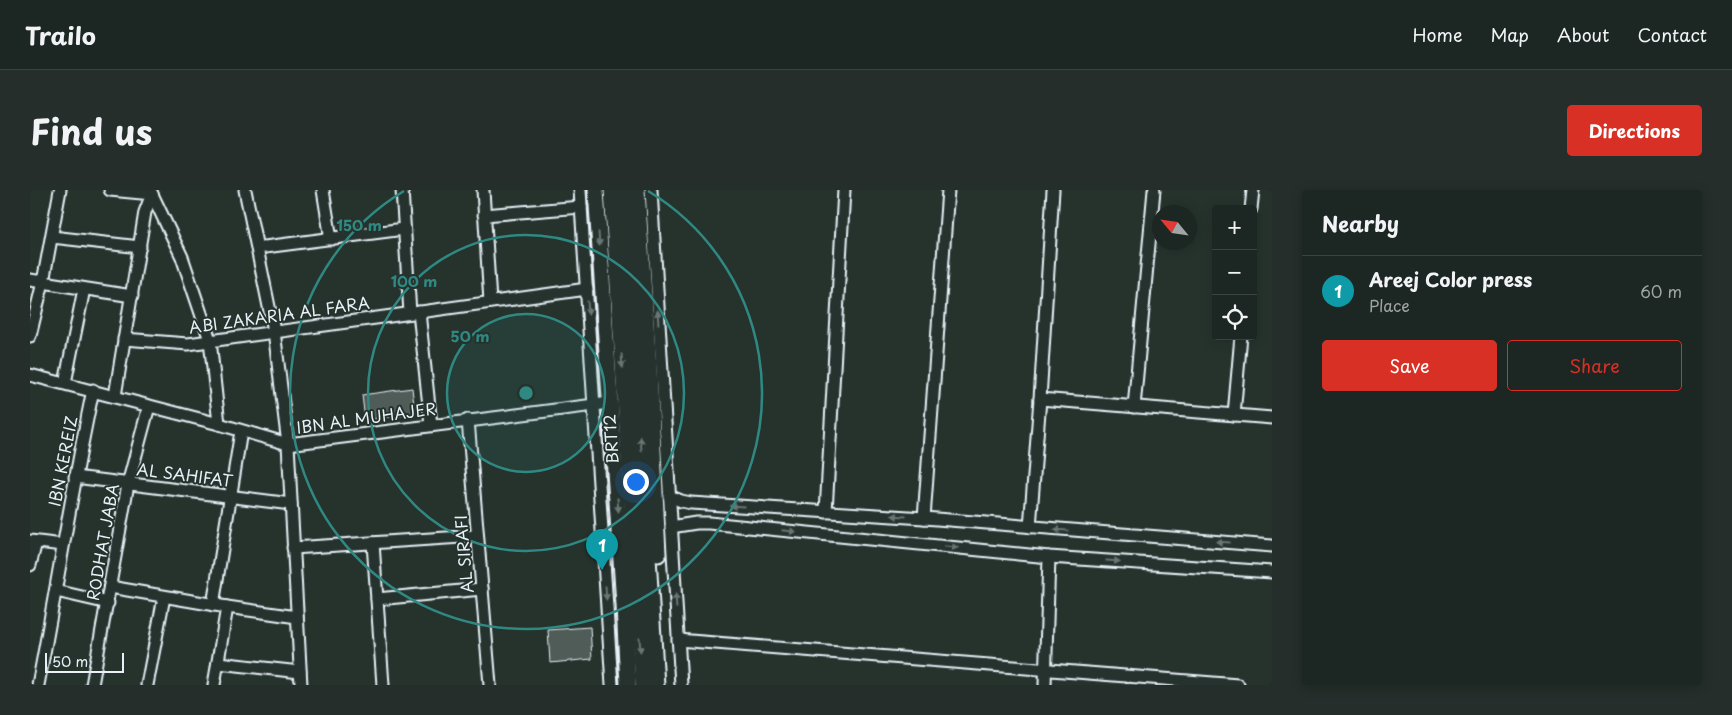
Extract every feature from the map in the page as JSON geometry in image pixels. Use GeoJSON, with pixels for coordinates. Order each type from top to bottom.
{"type":"FeatureCollection","features":[{"type":"Feature","properties":{"kind":"main road"},"geometry":{"type":"LineString","coordinates":[[596,190],[628,685]]}},
{"type":"Feature","properties":{"kind":"main road","name":"BRT12"},"geometry":{"type":"LineString","coordinates":[[612,190],[643,685]]}},
{"type":"Feature","properties":{"kind":"main road","name":"BRT12"},"geometry":{"type":"LineString","coordinates":[[625,190],[656,685]]}},
{"type":"Feature","properties":{"kind":"main road"},"geometry":{"type":"LineString","coordinates":[[637,190],[655,368],[665,685]]}},
{"type":"Feature","properties":{"kind":"main road"},"geometry":{"type":"LineString","coordinates":[[639,221],[649,190]]}},
{"type":"Feature","properties":{"kind":"street"},"geometry":{"type":"LineString","coordinates":[[30,336],[43,282],[60,190]]}},
{"type":"Feature","properties":{"kind":"street"},"geometry":{"type":"LineString","coordinates":[[110,190],[151,192]]}},
{"type":"Feature","properties":{"kind":"street"},"geometry":{"type":"LineString","coordinates":[[245,190],[274,331],[288,444],[301,685]]}},
{"type":"Feature","properties":{"kind":"street"},"geometry":{"type":"LineString","coordinates":[[322,190],[330,238]]}},
{"type":"Feature","properties":{"kind":"street"},"geometry":{"type":"LineString","coordinates":[[402,190],[404,229],[414,312],[431,425]]}},
{"type":"Feature","properties":{"kind":"street"},"geometry":{"type":"LineString","coordinates":[[483,190],[490,302]]}},
{"type":"Feature","properties":{"kind":"street"},"geometry":{"type":"LineString","coordinates":[[580,190],[612,685]]}},
{"type":"Feature","properties":{"kind":"street"},"geometry":{"type":"LineString","coordinates":[[649,190],[655,368],[670,496],[681,685]]}},
{"type":"Feature","properties":{"kind":"street"},"geometry":{"type":"LineString","coordinates":[[826,512],[844,190]]}},
{"type":"Feature","properties":{"kind":"street"},"geometry":{"type":"LineString","coordinates":[[924,518],[948,190]]}},
{"type":"Feature","properties":{"kind":"street"},"geometry":{"type":"LineString","coordinates":[[1030,527],[1053,190]]}},
{"type":"Feature","properties":{"kind":"street"},"geometry":{"type":"LineString","coordinates":[[1134,407],[1154,190]]}},
{"type":"Feature","properties":{"kind":"street"},"geometry":{"type":"LineString","coordinates":[[1251,205],[1253,190]]}},
{"type":"Feature","properties":{"kind":"street"},"geometry":{"type":"LineString","coordinates":[[115,396],[145,212],[151,192]]}},
{"type":"Feature","properties":{"kind":"street"},"geometry":{"type":"LineString","coordinates":[[151,192],[182,257],[210,340],[219,424]]}},
{"type":"Feature","properties":{"kind":"street"},"geometry":{"type":"LineString","coordinates":[[484,216],[581,207]]}},
{"type":"Feature","properties":{"kind":"street"},"geometry":{"type":"LineString","coordinates":[[257,248],[404,229]]}},
{"type":"Feature","properties":{"kind":"street"},"geometry":{"type":"LineString","coordinates":[[52,237],[140,247]]}},
{"type":"Feature","properties":{"kind":"street"},"geometry":{"type":"LineString","coordinates":[[30,280],[132,296]]}},
{"type":"Feature","properties":{"kind":"street"},"geometry":{"type":"LineString","coordinates":[[65,383],[84,289]]}},
{"type":"Feature","properties":{"kind":"street","name":"ABI ZAKARIA AL FARA"},"geometry":{"type":"LineString","coordinates":[[124,339],[188,344],[587,289]]}},
{"type":"Feature","properties":{"kind":"street"},"geometry":{"type":"LineString","coordinates":[[1234,415],[1241,340]]}},
{"type":"Feature","properties":{"kind":"street","name":"IBN AL MUHAJER"},"geometry":{"type":"LineString","coordinates":[[30,375],[93,390],[288,444],[610,403]]}},
{"type":"Feature","properties":{"kind":"street","name":"IBN KEREIZ"},"geometry":{"type":"LineString","coordinates":[[38,684],[75,477],[93,390]]}},
{"type":"Feature","properties":{"kind":"street"},"geometry":{"type":"LineString","coordinates":[[1040,399],[1272,418]]}},
{"type":"Feature","properties":{"kind":"street","name":"RODHAT JABA"},"geometry":{"type":"LineString","coordinates":[[92,685],[128,484],[149,406]]}},
{"type":"Feature","properties":{"kind":"street","name":"AL SIRAFI"},"geometry":{"type":"LineString","coordinates":[[468,420],[490,685]]}},
{"type":"Feature","properties":{"kind":"street"},"geometry":{"type":"LineString","coordinates":[[214,605],[241,431]]}},
{"type":"Feature","properties":{"kind":"street","name":"AL SAHIFAT"},"geometry":{"type":"LineString","coordinates":[[75,477],[291,504]]}},
{"type":"Feature","properties":{"kind":"street"},"geometry":{"type":"LineString","coordinates":[[670,496],[681,501],[711,504],[924,518],[1272,546]]}},
{"type":"Feature","properties":{"kind":"street"},"geometry":{"type":"LineString","coordinates":[[709,523],[708,514],[711,504]]}},
{"type":"Feature","properties":{"kind":"street"},"geometry":{"type":"LineString","coordinates":[[672,527],[709,523],[1049,557],[1272,572]]}},
{"type":"Feature","properties":{"kind":"street"},"geometry":{"type":"LineString","coordinates":[[294,548],[478,536]]}},
{"type":"Feature","properties":{"kind":"street"},"geometry":{"type":"LineString","coordinates":[[30,565],[33,542],[63,545]]}},
{"type":"Feature","properties":{"kind":"street"},"geometry":{"type":"LineString","coordinates":[[373,543],[384,685]]}},
{"type":"Feature","properties":{"kind":"street"},"geometry":{"type":"LineString","coordinates":[[1045,685],[1049,557]]}},
{"type":"Feature","properties":{"kind":"street"},"geometry":{"type":"LineString","coordinates":[[110,587],[297,617]]}},
{"type":"Feature","properties":{"kind":"street"},"geometry":{"type":"LineString","coordinates":[[377,599],[482,589]]}},
{"type":"Feature","properties":{"kind":"street"},"geometry":{"type":"LineString","coordinates":[[56,591],[108,603]]}},
{"type":"Feature","properties":{"kind":"street"},"geometry":{"type":"LineString","coordinates":[[147,685],[164,597]]}},
{"type":"Feature","properties":{"kind":"street"},"geometry":{"type":"LineString","coordinates":[[214,685],[227,607]]}},
{"type":"Feature","properties":{"kind":"street"},"geometry":{"type":"LineString","coordinates":[[678,640],[1046,668],[1238,685]]}},
{"type":"Feature","properties":{"kind":"street"},"geometry":{"type":"LineString","coordinates":[[218,663],[300,672]]}},
{"type":"Feature","properties":{"kind":"building"},"geometry":{"type":"Polygon","coordinates":[[[412,388],[415,414],[365,420],[362,395],[412,388]]]}},
{"type":"Feature","properties":{"kind":"building"},"geometry":{"type":"Polygon","coordinates":[[[590,627],[592,659],[550,663],[548,630],[590,627]]]}},
{"type":"Feature","properties":{"kind":"place","name":"Areej Color press"},"geometry":{"type":"Point","coordinates":[602,570]}}]}
